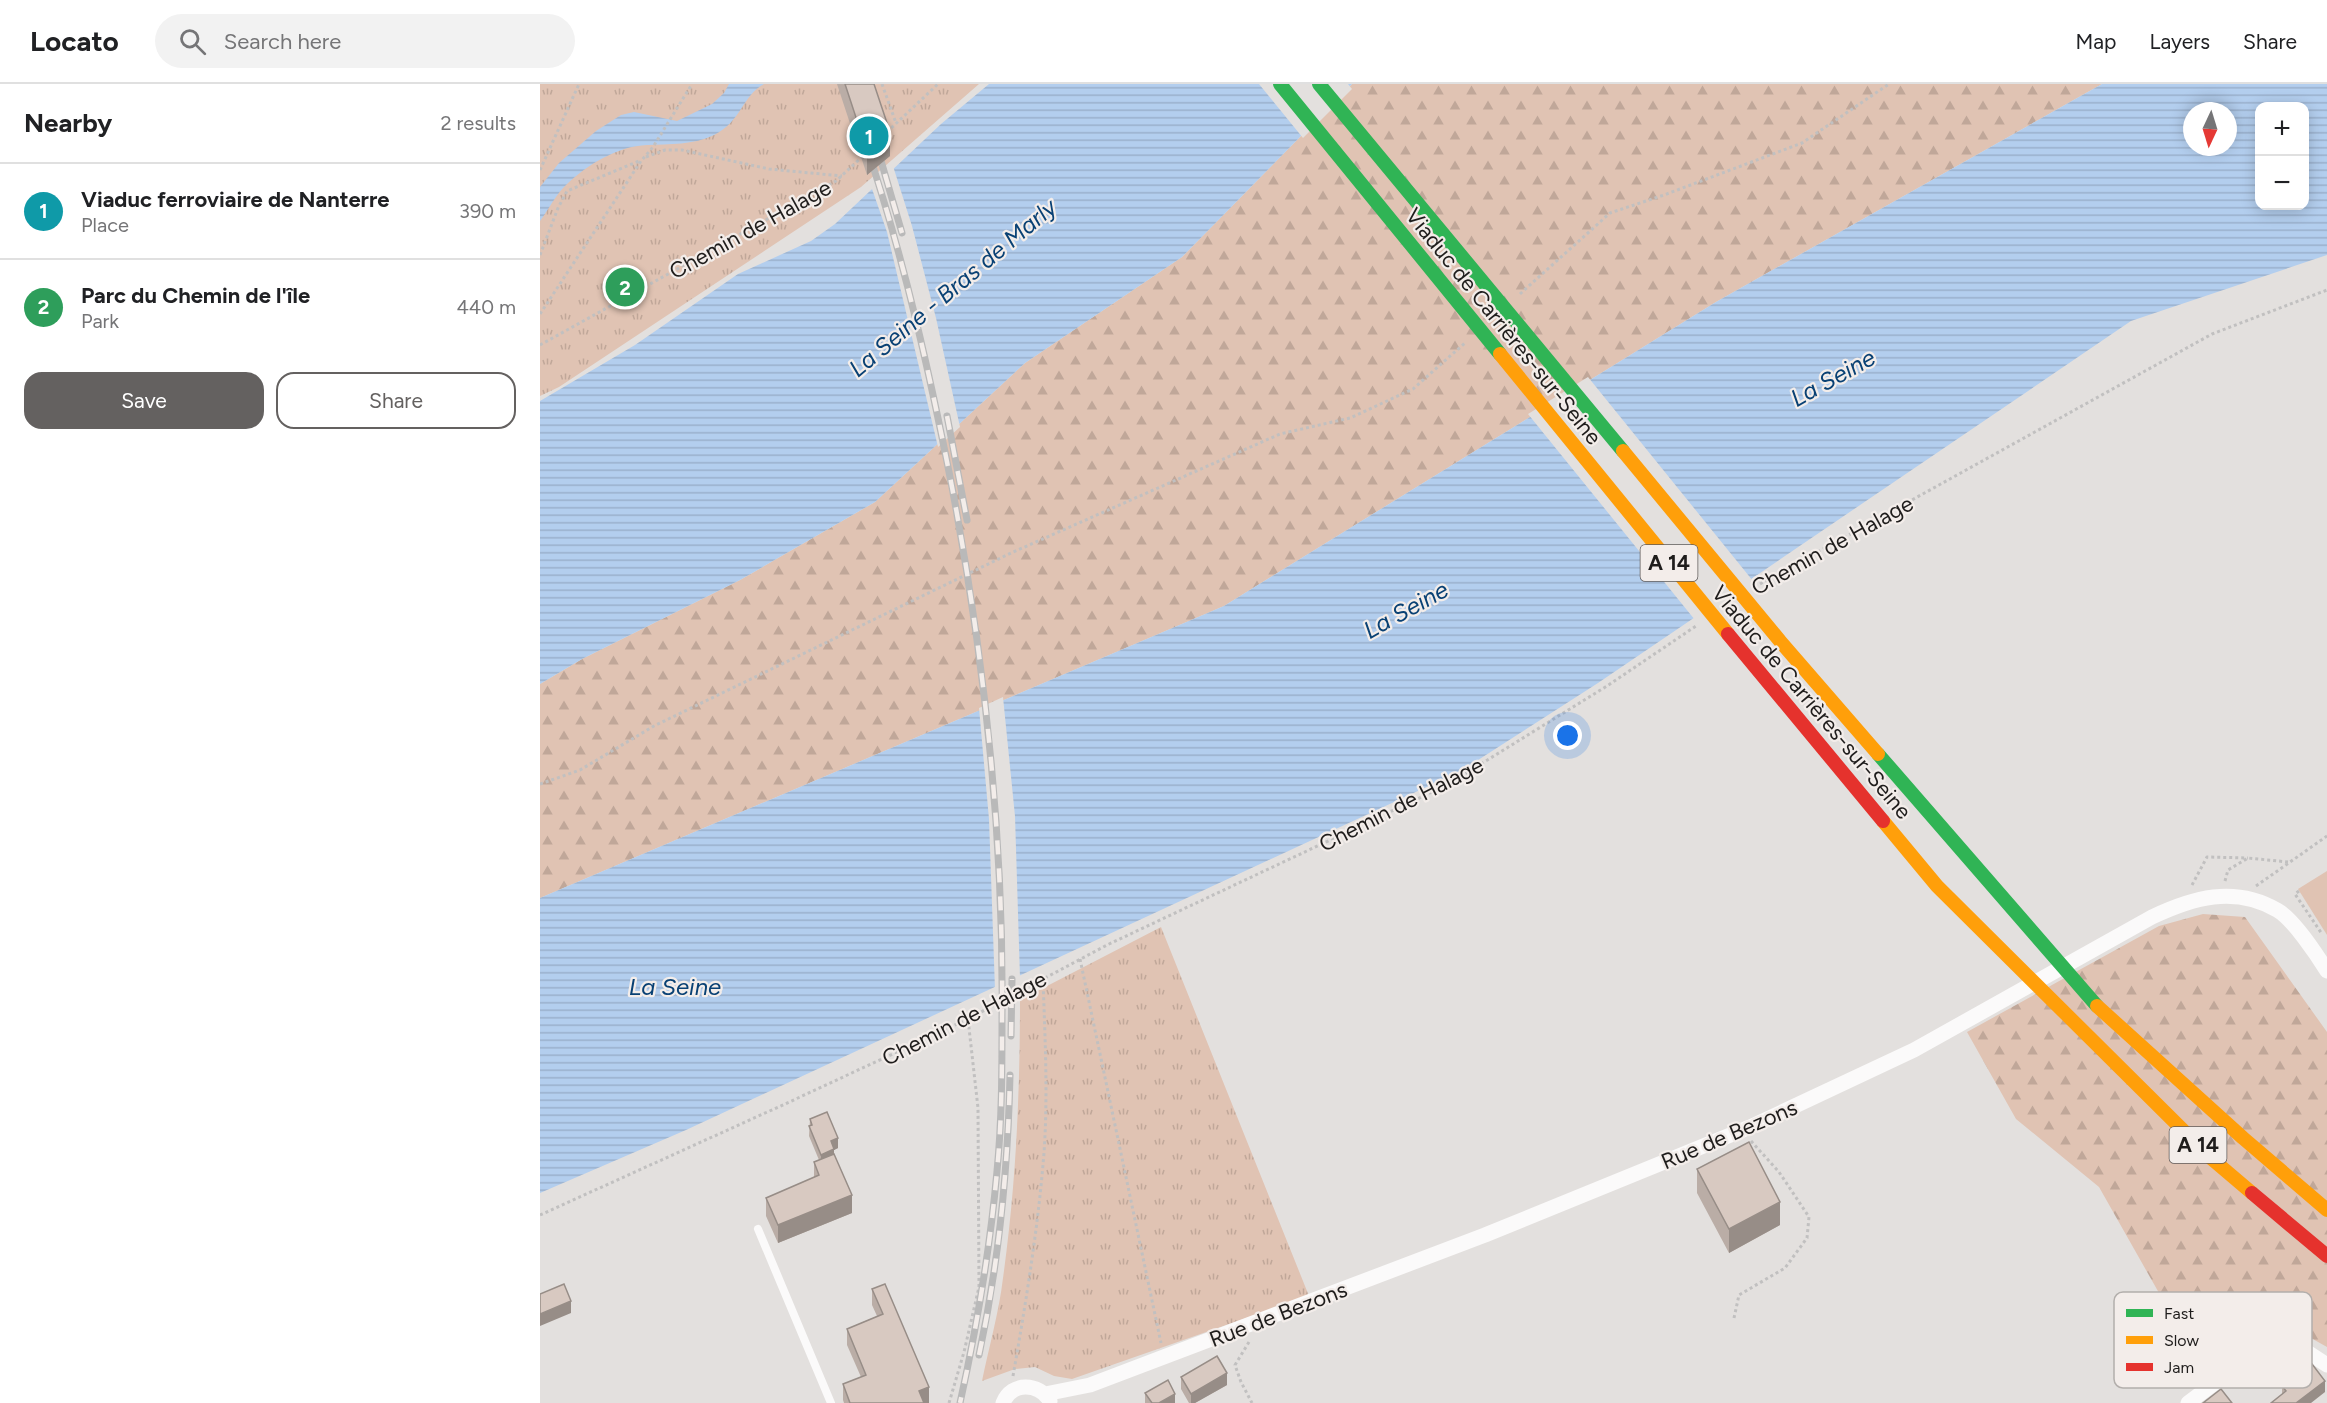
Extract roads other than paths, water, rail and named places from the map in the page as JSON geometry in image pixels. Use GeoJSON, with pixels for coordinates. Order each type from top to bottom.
{"type":"FeatureCollection","features":[{"type":"Feature","properties":{"kind":"highway","name":"Viaduc de Carrières-sur-Seine"},"geometry":{"type":"LineString","coordinates":[[1280,84],[1750,662],[1937,886],[2212,1159],[2327,1256]]}},
{"type":"Feature","properties":{"kind":"highway","name":"Viaduc de Carrières-sur-Seine"},"geometry":{"type":"LineString","coordinates":[[1319,84],[1772,632],[2096,1005],[2243,1138],[2327,1210]]}},
{"type":"Feature","properties":{"kind":"street","name":"Rue de Bezons"},"geometry":{"type":"LineString","coordinates":[[1007,1398],[1024,1386],[1032,1387],[1048,1399],[1090,1385],[1485,1235],[1745,1129],[1914,1050],[2152,917],[2183,903],[2221,895],[2250,899],[2278,910],[2310,944],[2327,971]]}},
{"type":"Feature","properties":{"kind":"street"},"geometry":{"type":"LineString","coordinates":[[2312,1355],[2327,1365]]}},
{"type":"Feature","properties":{"kind":"street","name":"Rue de Bezons"},"geometry":{"type":"LineString","coordinates":[[1066,1403],[1090,1385]]}},
{"type":"Feature","properties":{"kind":"street"},"geometry":{"type":"LineString","coordinates":[[2188,1403],[2208,1388]]}},
{"type":"Feature","properties":{"kind":"lane"},"geometry":{"type":"LineString","coordinates":[[758,1228],[831,1403]]}},
{"type":"Feature","properties":{"kind":"water"},"geometry":{"type":"Polygon","coordinates":[[[729,84],[764,84],[750,95],[730,123],[714,135],[690,142],[636,146],[614,153],[593,164],[563,188],[540,221],[540,187],[559,163],[596,131],[621,115],[634,112],[677,121],[712,104],[724,93],[729,84]]]}},
{"type":"Feature","properties":{"kind":"water","name":"La Seine - Bras de Marly"},"geometry":{"type":"Polygon","coordinates":[[[989,84],[1352,84],[1182,257],[1025,363],[875,502],[740,580],[582,659],[540,684],[540,401],[635,345],[738,274],[811,241],[835,224],[941,124],[989,84]]]}},
{"type":"Feature","properties":{"kind":"water","name":"La Seine"},"geometry":{"type":"Polygon","coordinates":[[[2102,84],[2327,84],[2327,255],[2131,321],[1598,683],[1461,771],[686,1130],[540,1193],[540,898],[1224,606],[1716,302],[2102,84]]]}},
{"type":"Feature","properties":{"kind":"railway"},"geometry":{"type":"LineString","coordinates":[[877,147],[902,233]]}},
{"type":"Feature","properties":{"kind":"railway"},"geometry":{"type":"LineString","coordinates":[[869,154],[916,319],[952,487],[983,685],[996,818],[1002,951],[1000,1133],[987,1258],[960,1403]]}},
{"type":"Feature","properties":{"kind":"railway"},"geometry":{"type":"LineString","coordinates":[[947,416],[967,520]]}},
{"type":"Feature","properties":{"kind":"railway"},"geometry":{"type":"LineString","coordinates":[[1011,1036],[1012,979]]}},
{"type":"Feature","properties":{"kind":"railway"},"geometry":{"type":"LineString","coordinates":[[979,1355],[992,1285],[1001,1215],[1010,1075]]}},
{"type":"Feature","properties":{"kind":"place","name":"Viaduc ferroviaire de Nanterre"},"geometry":{"type":"Point","coordinates":[869,136]}},
{"type":"Feature","properties":{"kind":"place","name":"Parc du Chemin de l'île"},"geometry":{"type":"Point","coordinates":[625,287]}}]}
